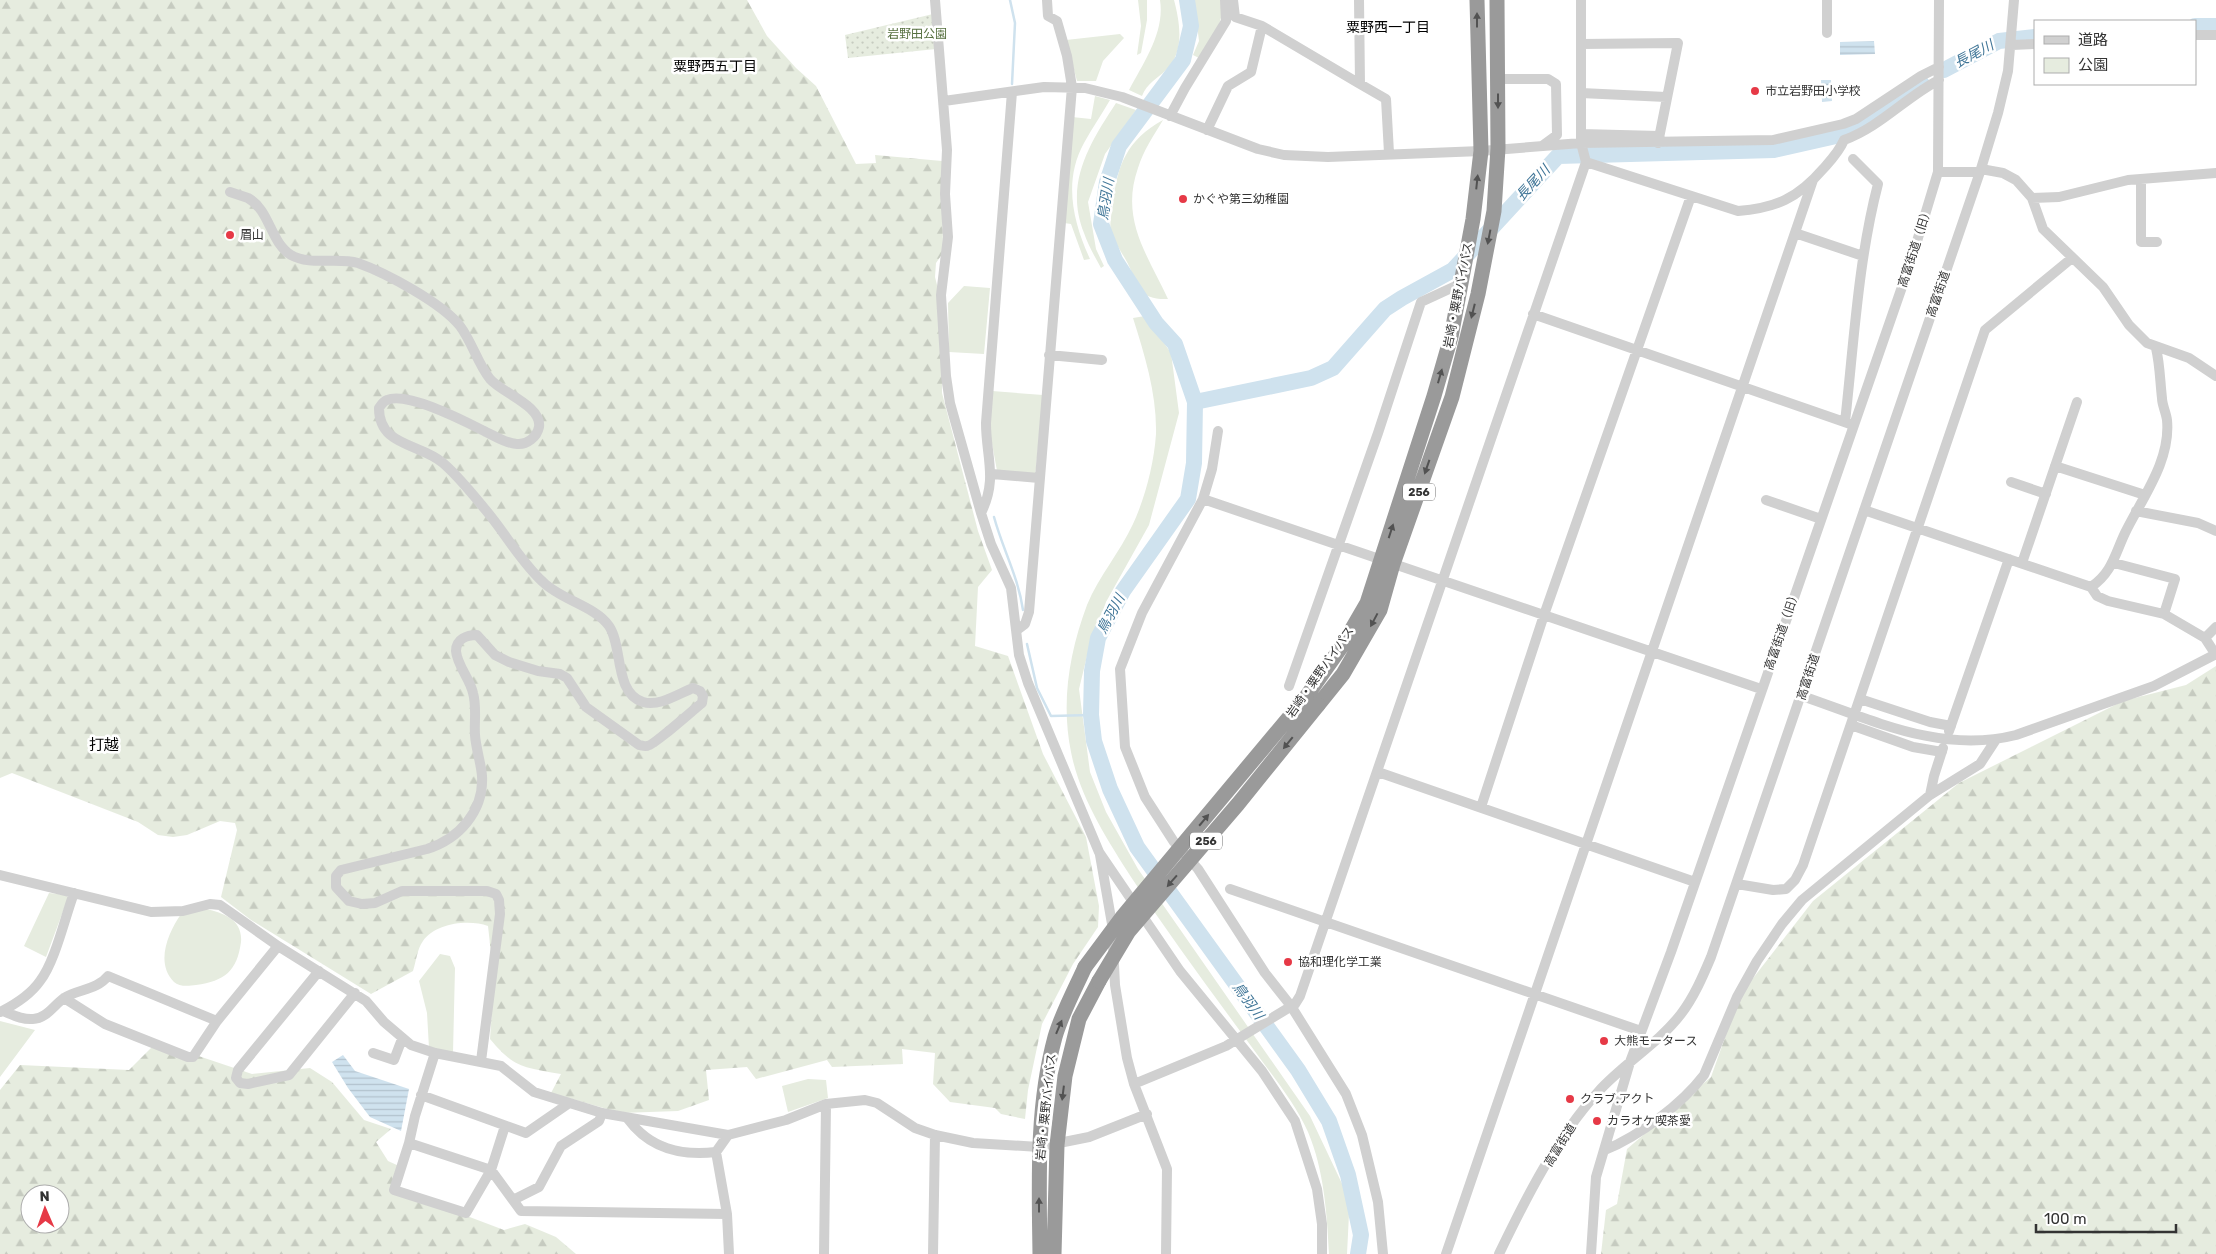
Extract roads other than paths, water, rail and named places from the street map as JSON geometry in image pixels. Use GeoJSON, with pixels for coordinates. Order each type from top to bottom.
{"type":"FeatureCollection","features":[{"type":"Feature","properties":{"kind":"highway","name":"岩崎・粟野バイパス"},"geometry":{"type":"LineString","coordinates":[[1387,562],[1451,337],[1471,231],[1481,151],[1477,0]]}},
{"type":"Feature","properties":{"kind":"highway","name":"岩崎・粟野バイパス"},"geometry":{"type":"LineString","coordinates":[[1054,1254],[1057,1145],[1065,1076],[1079,1018],[1129,931],[1238,804],[1312,701],[1367,603],[1387,562],[1452,397],[1484,264],[1494,211],[1498,148],[1497,0]]}},
{"type":"Feature","properties":{"kind":"highway","name":"岩崎・粟野バイパス"},"geometry":{"type":"LineString","coordinates":[[1040,1254],[1039,1147],[1048,1070],[1056,1035],[1085,966],[1123,916],[1312,701]]}},
{"type":"Feature","properties":{"kind":"street"},"geometry":{"type":"LineString","coordinates":[[935,0],[944,101],[948,237],[941,295],[943,349],[950,403],[980,513],[991,544],[1012,588],[1020,655],[1028,683],[1099,852],[1180,971],[1262,1070],[1284,1102],[1302,1140],[1317,1189],[1322,1224],[1322,1254]]}},
{"type":"Feature","properties":{"kind":"street"},"geometry":{"type":"LineString","coordinates":[[1017,630],[1025,624],[1029,612],[1072,87],[1067,56],[1057,21],[1048,16],[1047,0]]}},
{"type":"Feature","properties":{"kind":"street"},"geometry":{"type":"LineString","coordinates":[[1168,115],[1226,21],[1225,0]]}},
{"type":"Feature","properties":{"kind":"street"},"geometry":{"type":"LineString","coordinates":[[1233,0],[1235,16],[1262,26],[1386,99],[1389,154]]}},
{"type":"Feature","properties":{"kind":"street"},"geometry":{"type":"LineString","coordinates":[[1359,0],[1360,84]]}},
{"type":"Feature","properties":{"kind":"street"},"geometry":{"type":"LineString","coordinates":[[1134,1084],[1238,1040],[1289,1007],[1300,996],[1324,922],[1378,772],[1441,580],[1586,162],[1581,138],[1581,0]]}},
{"type":"Feature","properties":{"kind":"street"},"geometry":{"type":"LineString","coordinates":[[1827,0],[1827,34]]}},
{"type":"Feature","properties":{"kind":"street","name":"高富街道（旧）"},"geometry":{"type":"LineString","coordinates":[[1591,1254],[1596,1177],[1630,1062],[1695,882],[1821,519],[1849,423],[1911,262],[1938,172],[1939,0]]}},
{"type":"Feature","properties":{"kind":"street","name":"高富街道"},"geometry":{"type":"LineString","coordinates":[[1499,1254],[1558,1145],[1599,1091],[1654,1042],[1681,1014],[1699,985],[1737,884],[1802,696],[1980,171],[1998,113],[2012,45],[2014,0]]}},
{"type":"Feature","properties":{"kind":"street"},"geometry":{"type":"LineString","coordinates":[[1207,130],[1228,86],[1251,72],[1262,26]]}},
{"type":"Feature","properties":{"kind":"street"},"geometry":{"type":"LineString","coordinates":[[2196,35],[2216,35]]}},
{"type":"Feature","properties":{"kind":"street"},"geometry":{"type":"LineString","coordinates":[[1581,44],[1678,42],[1658,139]]}},
{"type":"Feature","properties":{"kind":"street"},"geometry":{"type":"LineString","coordinates":[[2012,45],[2034,44]]}},
{"type":"Feature","properties":{"kind":"street"},"geometry":{"type":"LineString","coordinates":[[944,101],[1012,92],[1072,87],[1098,90],[1122,97],[1242,144],[1284,155],[1328,157],[1481,151],[1498,148],[1541,146],[1581,138],[1773,140],[1843,132],[1861,134],[1872,117],[1921,76],[1939,68]]}},
{"type":"Feature","properties":{"kind":"street"},"geometry":{"type":"LineString","coordinates":[[1498,79],[1548,79],[1556,84],[1557,135],[1541,146]]}},
{"type":"Feature","properties":{"kind":"street"},"geometry":{"type":"LineString","coordinates":[[1843,132],[1939,80]]}},
{"type":"Feature","properties":{"kind":"street"},"geometry":{"type":"LineString","coordinates":[[980,513],[988,498],[992,474],[986,422],[1012,92]]}},
{"type":"Feature","properties":{"kind":"street"},"geometry":{"type":"LineString","coordinates":[[1581,93],[1666,97]]}},
{"type":"Feature","properties":{"kind":"street"},"geometry":{"type":"LineString","coordinates":[[1586,162],[1738,211],[1756,210],[1781,203],[1798,193],[1813,180],[1840,150],[1843,132]]}},
{"type":"Feature","properties":{"kind":"street"},"geometry":{"type":"LineString","coordinates":[[1533,314],[1849,423],[1863,256],[1867,224],[1878,184],[1853,159]]}},
{"type":"Feature","properties":{"kind":"street"},"geometry":{"type":"LineString","coordinates":[[1938,172],[1980,171],[2003,173],[2016,180],[2032,198],[2043,229],[2103,287],[2128,325],[2146,343],[2189,358],[2216,376]]}},
{"type":"Feature","properties":{"kind":"street"},"geometry":{"type":"LineString","coordinates":[[2032,198],[2060,197],[2141,179],[2216,173]]}},
{"type":"Feature","properties":{"kind":"street"},"geometry":{"type":"LineString","coordinates":[[2141,179],[2141,242],[2157,242]]}},
{"type":"Feature","properties":{"kind":"street"},"geometry":{"type":"LineString","coordinates":[[1446,1254],[1813,180]]}},
{"type":"Feature","properties":{"kind":"street"},"geometry":{"type":"LineString","coordinates":[[230,192],[249,199],[260,210],[282,248],[292,256],[311,260],[356,263],[437,304],[459,325],[490,378],[534,410],[539,419],[539,428],[535,436],[527,443],[516,444],[458,418],[411,400],[397,398],[386,400],[378,408],[379,419],[386,431],[395,439],[442,462],[502,529],[542,582],[556,594],[596,614],[608,624],[615,635],[621,676],[630,691],[642,702],[656,704],[693,688],[700,691],[703,696],[702,703],[654,743],[646,747],[639,745],[586,707],[567,678],[560,674],[538,671],[509,662],[495,655],[477,635],[469,635],[460,640],[456,650],[474,696],[475,736],[482,776],[481,797],[474,811],[456,835],[440,845],[341,870],[336,876],[336,887],[349,901],[362,904],[375,903],[402,891],[487,891],[496,894],[499,900],[500,914],[481,1061]]}},
{"type":"Feature","properties":{"kind":"street"},"geometry":{"type":"LineString","coordinates":[[1481,807],[1544,615],[1691,196]]}},
{"type":"Feature","properties":{"kind":"street"},"geometry":{"type":"LineString","coordinates":[[1795,233],[1863,256]]}},
{"type":"Feature","properties":{"kind":"street"},"geometry":{"type":"LineString","coordinates":[[1737,884],[1773,890],[1786,890],[1804,865],[1985,330],[2072,258]]}},
{"type":"Feature","properties":{"kind":"street"},"geometry":{"type":"LineString","coordinates":[[1289,686],[1421,302],[1460,284]]}},
{"type":"Feature","properties":{"kind":"street"},"geometry":{"type":"LineString","coordinates":[[2091,587],[2102,580],[2114,563],[2119,545],[2161,459],[2167,433],[2167,419],[2162,400],[2160,365],[2156,348]]}},
{"type":"Feature","properties":{"kind":"street"},"geometry":{"type":"LineString","coordinates":[[1050,355],[1102,360]]}},
{"type":"Feature","properties":{"kind":"street"},"geometry":{"type":"LineString","coordinates":[[2022,563],[2077,402]]}},
{"type":"Feature","properties":{"kind":"street"},"geometry":{"type":"LineString","coordinates":[[1218,431],[1212,469],[1204,499],[1142,613],[1120,669],[1125,747],[1144,797],[1163,826],[1198,869],[1346,1094],[1362,1135],[1378,1202],[1383,1254]]}},
{"type":"Feature","properties":{"kind":"street"},"geometry":{"type":"LineString","coordinates":[[2055,466],[2145,495]]}},
{"type":"Feature","properties":{"kind":"street"},"geometry":{"type":"LineString","coordinates":[[992,474],[1039,478]]}},
{"type":"Feature","properties":{"kind":"street"},"geometry":{"type":"LineString","coordinates":[[2011,482],[2046,494]]}},
{"type":"Feature","properties":{"kind":"street"},"geometry":{"type":"LineString","coordinates":[[1204,499],[1761,689]]}},
{"type":"Feature","properties":{"kind":"street"},"geometry":{"type":"LineString","coordinates":[[1766,500],[1821,519]]}},
{"type":"Feature","properties":{"kind":"street"},"geometry":{"type":"LineString","coordinates":[[1802,696],[1918,735],[1944,741],[1995,741],[2154,686],[2216,654],[2205,638],[2164,614],[2108,601],[2097,596],[2091,587],[1864,510]]}},
{"type":"Feature","properties":{"kind":"street"},"geometry":{"type":"LineString","coordinates":[[2136,511],[2198,523],[2216,530]]}},
{"type":"Feature","properties":{"kind":"street"},"geometry":{"type":"LineString","coordinates":[[1860,698],[1950,728],[2009,559]]}},
{"type":"Feature","properties":{"kind":"street"},"geometry":{"type":"LineString","coordinates":[[2114,563],[2175,579],[2164,614]]}},
{"type":"Feature","properties":{"kind":"street"},"geometry":{"type":"LineString","coordinates":[[2205,638],[2216,627]]}},
{"type":"Feature","properties":{"kind":"street"},"geometry":{"type":"LineString","coordinates":[[1851,725],[1913,747],[1943,750],[1930,795]]}},
{"type":"Feature","properties":{"kind":"street"},"geometry":{"type":"LineString","coordinates":[[1605,1150],[1619,1144],[1651,1124],[1696,1085],[1704,1075],[1737,997],[1757,960],[1782,924],[1814,889],[1930,795],[1980,764],[1995,741]]}},
{"type":"Feature","properties":{"kind":"street"},"geometry":{"type":"LineString","coordinates":[[1378,772],[1695,882]]}},
{"type":"Feature","properties":{"kind":"street"},"geometry":{"type":"LineString","coordinates":[[1099,852],[1112,924],[1115,985],[1134,1084],[1167,1169],[1166,1254]]}},
{"type":"Feature","properties":{"kind":"street"},"geometry":{"type":"LineString","coordinates":[[0,875],[151,912],[183,911],[210,904],[220,905],[278,946],[366,1001],[410,1045],[435,1053],[501,1066],[534,1092],[568,1104],[628,1119],[728,1135],[786,1120],[826,1104],[852,1100],[878,1103],[915,1128],[935,1135],[973,1143],[1039,1147],[1057,1145],[1089,1137],[1147,1114]]}},
{"type":"Feature","properties":{"kind":"street"},"geometry":{"type":"LineString","coordinates":[[1230,889],[1641,1031]]}},
{"type":"Feature","properties":{"kind":"street"},"geometry":{"type":"LineString","coordinates":[[2,1012],[23,998],[40,982],[48,968],[74,893]]}},
{"type":"Feature","properties":{"kind":"street"},"geometry":{"type":"LineString","coordinates":[[64,998],[105,1024],[188,1057],[193,1057],[217,1022],[278,946]]}},
{"type":"Feature","properties":{"kind":"street"},"geometry":{"type":"LineString","coordinates":[[318,971],[238,1070],[236,1078],[240,1083],[248,1084],[289,1076],[355,993]]}},
{"type":"Feature","properties":{"kind":"street"},"geometry":{"type":"LineString","coordinates":[[2,1012],[18,1018],[34,1020],[42,1017],[64,998],[102,984],[108,976],[217,1022]]}},
{"type":"Feature","properties":{"kind":"street"},"geometry":{"type":"LineString","coordinates":[[372,1053],[394,1060],[402,1039]]}},
{"type":"Feature","properties":{"kind":"street"},"geometry":{"type":"LineString","coordinates":[[435,1053],[394,1190],[466,1214],[491,1170],[505,1126]]}},
{"type":"Feature","properties":{"kind":"street"},"geometry":{"type":"LineString","coordinates":[[421,1095],[526,1133],[568,1104]]}},
{"type":"Feature","properties":{"kind":"street"},"geometry":{"type":"LineString","coordinates":[[824,1254],[826,1104]]}},
{"type":"Feature","properties":{"kind":"street"},"geometry":{"type":"LineString","coordinates":[[513,1200],[539,1187],[561,1146],[599,1121],[602,1113]]}},
{"type":"Feature","properties":{"kind":"street"},"geometry":{"type":"LineString","coordinates":[[628,1119],[638,1132],[657,1145],[670,1150],[697,1154],[716,1152]]}},
{"type":"Feature","properties":{"kind":"street"},"geometry":{"type":"LineString","coordinates":[[728,1135],[716,1152],[727,1214],[729,1254]]}},
{"type":"Feature","properties":{"kind":"street"},"geometry":{"type":"LineString","coordinates":[[934,1254],[935,1135]]}},
{"type":"Feature","properties":{"kind":"street"},"geometry":{"type":"LineString","coordinates":[[409,1143],[491,1170],[521,1211],[727,1214]]}},
{"type":"Feature","properties":{"kind":"water"},"geometry":{"type":"Polygon","coordinates":[[[1874,41],[1875,54],[1840,55],[1840,42],[1874,41]]]}},
{"type":"Feature","properties":{"kind":"water"},"geometry":{"type":"Polygon","coordinates":[[[1821,80],[1831,80],[1832,101],[1822,102],[1821,80]]]}},
{"type":"Feature","properties":{"kind":"water"},"geometry":{"type":"Polygon","coordinates":[[[343,1055],[355,1071],[409,1089],[401,1131],[370,1117],[348,1088],[332,1062],[343,1055]]]}},
{"type":"Feature","properties":{"kind":"waterway"},"geometry":{"type":"LineString","coordinates":[[1010,0],[1015,23],[1012,84]]}},
{"type":"Feature","properties":{"kind":"waterway","name":"鳥羽川"},"geometry":{"type":"LineString","coordinates":[[1187,0],[1191,26],[1183,60],[1119,146],[1107,182],[1101,224],[1115,260],[1156,323],[1175,344],[1195,402],[1194,463],[1188,499],[1123,591],[1098,638],[1092,671],[1091,715],[1094,741],[1110,789],[1137,847],[1298,1070],[1329,1121],[1348,1175],[1361,1235],[1358,1254]]}},
{"type":"Feature","properties":{"kind":"waterway","name":"長尾川"},"geometry":{"type":"LineString","coordinates":[[2196,26],[2216,26]]}},
{"type":"Feature","properties":{"kind":"waterway","name":"長尾川"},"geometry":{"type":"LineString","coordinates":[[1944,70],[1999,41],[2034,37]]}},
{"type":"Feature","properties":{"kind":"waterway","name":"長尾川"},"geometry":{"type":"LineString","coordinates":[[1195,402],[1311,378],[1333,368],[1385,309],[1453,270],[1558,156],[1774,150],[1836,136],[1862,126],[1895,100],[1922,84]]}},
{"type":"Feature","properties":{"kind":"waterway"},"geometry":{"type":"LineString","coordinates":[[994,517],[1018,586],[1023,610]]}},
{"type":"Feature","properties":{"kind":"waterway"},"geometry":{"type":"LineString","coordinates":[[1027,644],[1037,688],[1051,716],[1091,715]]}},
{"type":"Feature","properties":{"kind":"place","name":"市立岩野田小学校"},"geometry":{"type":"Point","coordinates":[1755,91]}},
{"type":"Feature","properties":{"kind":"place","name":"かぐや第三幼稚園"},"geometry":{"type":"Point","coordinates":[1183,199]}},
{"type":"Feature","properties":{"kind":"place","name":"眉山"},"geometry":{"type":"Point","coordinates":[230,235]}},
{"type":"Feature","properties":{"kind":"place","name":"協和理化学工業"},"geometry":{"type":"Point","coordinates":[1288,962]}},
{"type":"Feature","properties":{"kind":"place","name":"大熊モータース"},"geometry":{"type":"Point","coordinates":[1604,1041]}},
{"type":"Feature","properties":{"kind":"place","name":"クラブ.アクト"},"geometry":{"type":"Point","coordinates":[1570,1099]}},
{"type":"Feature","properties":{"kind":"place","name":"カラオケ喫茶愛"},"geometry":{"type":"Point","coordinates":[1597,1121]}},
{"type":"Feature","properties":{"kind":"district","name":"粟野西一丁目"},"geometry":{"type":"Point","coordinates":[1388,27]}},
{"type":"Feature","properties":{"kind":"district","name":"粟野西五丁目"},"geometry":{"type":"Point","coordinates":[715,66]}},
{"type":"Feature","properties":{"kind":"district","name":"打越"},"geometry":{"type":"Point","coordinates":[104,745]}},
{"type":"Feature","properties":{"kind":"park label","name":"岩野田公園"},"geometry":{"type":"Point","coordinates":[917,34]}}]}
